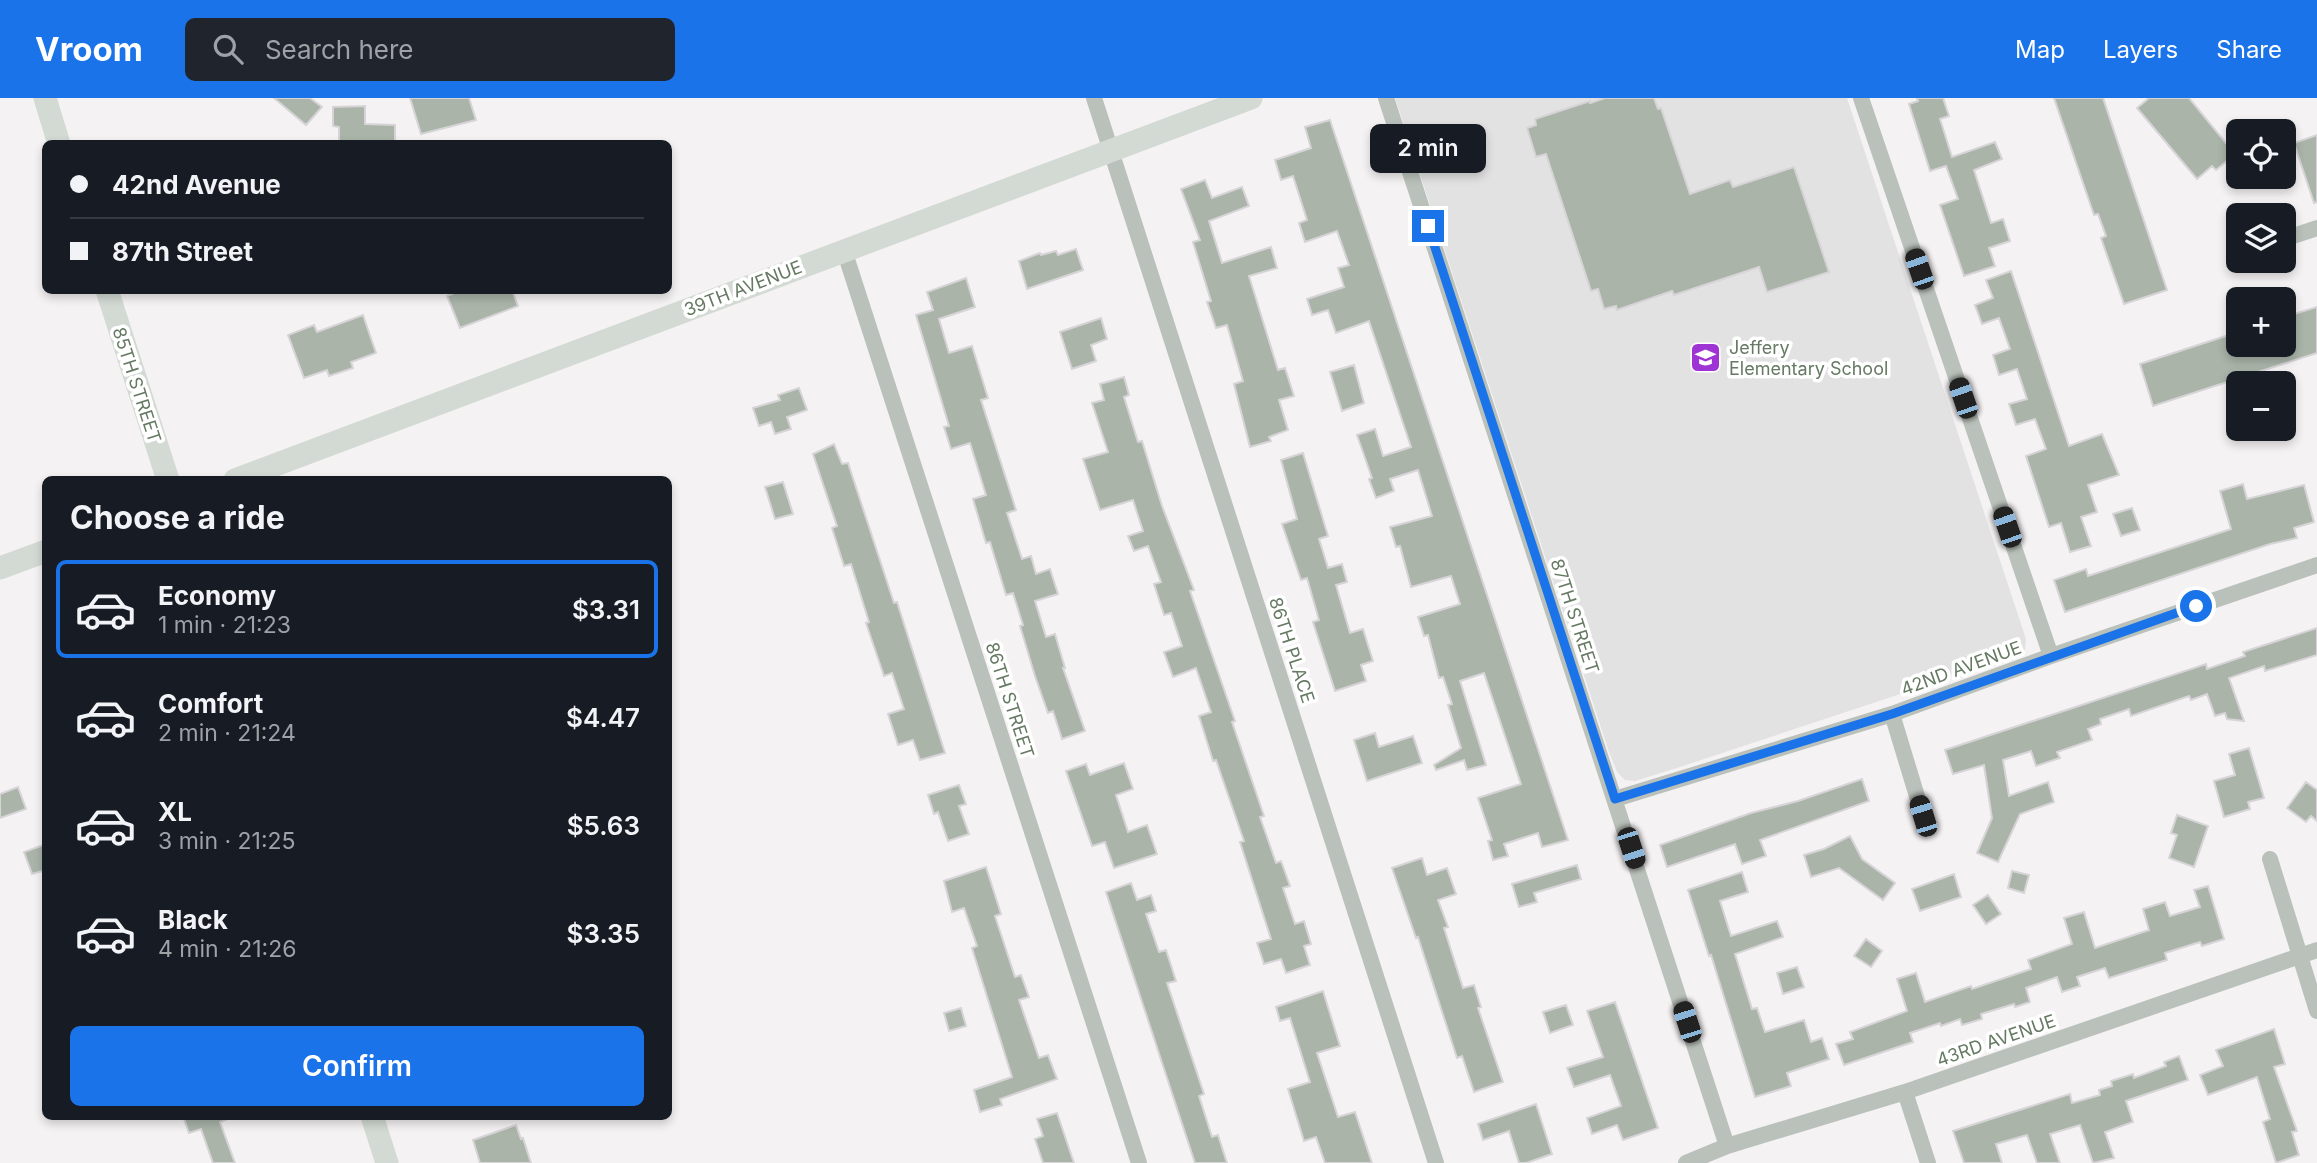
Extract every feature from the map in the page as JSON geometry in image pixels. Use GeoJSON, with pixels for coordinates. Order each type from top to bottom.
{"type":"FeatureCollection","features":[{"type":"Feature","properties":{"kind":"main road"},"geometry":{"type":"LineString","coordinates":[[45,98],[58,140]]}},
{"type":"Feature","properties":{"kind":"main road","name":"39TH AVENUE"},"geometry":{"type":"LineString","coordinates":[[246,476],[1251,98]]}},
{"type":"Feature","properties":{"kind":"main road","name":"85TH STREET"},"geometry":{"type":"LineString","coordinates":[[108,294],[167,476]]}},
{"type":"Feature","properties":{"kind":"main road"},"geometry":{"type":"LineString","coordinates":[[0,568],[42,552]]}},
{"type":"Feature","properties":{"kind":"main road"},"geometry":{"type":"LineString","coordinates":[[373,1120],[387,1163]]}},
{"type":"Feature","properties":{"kind":"street","name":"86TH PLACE"},"geometry":{"type":"LineString","coordinates":[[1094,98],[1436,1163]]}},
{"type":"Feature","properties":{"kind":"street","name":"87TH STREET"},"geometry":{"type":"LineString","coordinates":[[1386,98],[1727,1146]]}},
{"type":"Feature","properties":{"kind":"street"},"geometry":{"type":"LineString","coordinates":[[1861,98],[2051,656]]}},
{"type":"Feature","properties":{"kind":"street"},"geometry":{"type":"LineString","coordinates":[[2296,235],[2317,229]]}},
{"type":"Feature","properties":{"kind":"street","name":"86TH STREET"},"geometry":{"type":"LineString","coordinates":[[844,250],[1139,1163]]}},
{"type":"Feature","properties":{"kind":"street","name":"42ND AVENUE"},"geometry":{"type":"LineString","coordinates":[[1615,799],[1892,714],[2051,656],[2317,565]]}},
{"type":"Feature","properties":{"kind":"street"},"geometry":{"type":"LineString","coordinates":[[1892,714],[1923,816]]}},
{"type":"Feature","properties":{"kind":"street"},"geometry":{"type":"LineString","coordinates":[[2270,859],[2309,953],[2317,1011]]}},
{"type":"Feature","properties":{"kind":"street","name":"43RD AVENUE"},"geometry":{"type":"LineString","coordinates":[[1686,1163],[1727,1146],[1905,1092],[2309,953]]}},
{"type":"Feature","properties":{"kind":"street"},"geometry":{"type":"LineString","coordinates":[[1905,1092],[1928,1163]]}},
{"type":"Feature","properties":{"kind":"shaded area","name":"Jeffery Elementary School"},"geometry":{"type":"Polygon","coordinates":[[[1395,98],[1847,98],[2026,639],[2025,650],[2020,655],[1677,768],[1635,781],[1625,780],[1617,772],[1609,752],[1395,98]]]}},
{"type":"Feature","properties":{"kind":"building"},"geometry":{"type":"Polygon","coordinates":[[[274,98],[310,98],[322,107],[306,125],[274,98]]]}},
{"type":"Feature","properties":{"kind":"building"},"geometry":{"type":"Polygon","coordinates":[[[410,98],[469,98],[476,120],[421,134],[410,98]]]}},
{"type":"Feature","properties":{"kind":"building"},"geometry":{"type":"Polygon","coordinates":[[[1605,98],[1654,98],[1658,109],[1661,108],[1690,194],[1730,180],[1733,187],[1794,167],[1829,272],[1767,292],[1759,267],[1674,295],[1672,291],[1617,310],[1616,306],[1604,309],[1598,289],[1591,291],[1546,154],[1536,157],[1527,128],[1536,125],[1535,119],[1605,98]]]}},
{"type":"Feature","properties":{"kind":"building"},"geometry":{"type":"Polygon","coordinates":[[[1917,98],[1943,98],[1949,116],[1940,119],[1952,157],[1995,142],[2002,159],[1974,170],[1991,223],[2003,219],[2010,241],[1989,248],[1995,266],[1964,276],[1940,205],[1958,199],[1946,166],[1930,171],[1909,104],[1918,101],[1917,98]]]}},
{"type":"Feature","properties":{"kind":"building"},"geometry":{"type":"Polygon","coordinates":[[[2054,98],[2103,98],[2167,290],[2124,304],[2101,238],[2106,236],[2098,214],[2094,215],[2054,98]]]}},
{"type":"Feature","properties":{"kind":"building"},"geometry":{"type":"Polygon","coordinates":[[[2149,98],[2189,98],[2226,143],[2226,162],[2216,170],[2212,166],[2197,179],[2137,108],[2149,98]]]}},
{"type":"Feature","properties":{"kind":"building"},"geometry":{"type":"Polygon","coordinates":[[[365,106],[365,124],[395,125],[395,140],[339,140],[339,127],[333,126],[333,107],[365,106]]]}},
{"type":"Feature","properties":{"kind":"building"},"geometry":{"type":"Polygon","coordinates":[[[1330,120],[1568,840],[1542,847],[1538,833],[1504,844],[1508,856],[1493,860],[1488,841],[1492,840],[1478,798],[1521,784],[1484,673],[1460,681],[1486,765],[1467,770],[1464,760],[1436,770],[1434,765],[1461,748],[1448,705],[1452,704],[1443,677],[1439,678],[1428,635],[1424,636],[1418,617],[1460,604],[1451,576],[1411,587],[1400,546],[1396,547],[1390,527],[1432,516],[1418,470],[1390,479],[1394,491],[1376,498],[1357,435],[1375,429],[1383,456],[1411,447],[1369,321],[1336,333],[1328,310],[1312,315],[1307,299],[1344,287],[1338,268],[1349,265],[1337,231],[1305,242],[1299,223],[1307,220],[1293,176],[1281,180],[1275,160],[1311,148],[1305,127],[1330,120]]]}},
{"type":"Feature","properties":{"kind":"building"},"geometry":{"type":"Polygon","coordinates":[[[2317,135],[2317,202],[2314,203],[2296,149],[2296,142],[2317,135]]]}},
{"type":"Feature","properties":{"kind":"building"},"geometry":{"type":"Polygon","coordinates":[[[1205,180],[1212,198],[1242,187],[1249,206],[1209,221],[1222,263],[1271,247],[1277,268],[1249,276],[1278,370],[1285,368],[1294,396],[1279,400],[1288,430],[1269,437],[1271,441],[1250,447],[1234,384],[1243,381],[1227,325],[1216,328],[1207,302],[1211,301],[1193,242],[1200,240],[1181,189],[1205,180]]]}},
{"type":"Feature","properties":{"kind":"building"},"geometry":{"type":"Polygon","coordinates":[[[1076,249],[1083,270],[1027,289],[1019,261],[1040,253],[1041,255],[1056,251],[1058,255],[1076,249]]]}},
{"type":"Feature","properties":{"kind":"building"},"geometry":{"type":"Polygon","coordinates":[[[2011,271],[2069,446],[2102,434],[2119,475],[2088,485],[2097,512],[2081,517],[2091,546],[2070,552],[2061,523],[2049,527],[2026,456],[2046,449],[2035,419],[2016,425],[2009,404],[2027,399],[2017,369],[1999,375],[1993,355],[2010,349],[1999,318],[1982,324],[1975,305],[1993,298],[1986,280],[2011,271]]]}},
{"type":"Feature","properties":{"kind":"building"},"geometry":{"type":"Polygon","coordinates":[[[966,278],[975,307],[939,319],[949,353],[972,346],[988,398],[981,400],[1016,510],[1007,513],[1022,559],[1031,556],[1036,574],[1050,569],[1058,594],[1035,601],[1046,637],[1055,634],[1063,668],[1085,731],[1062,739],[1053,711],[1048,713],[1035,676],[1013,593],[1006,595],[990,542],[986,543],[973,499],[986,495],[970,443],[951,449],[944,427],[949,426],[916,315],[933,310],[927,292],[966,278]]]}},
{"type":"Feature","properties":{"kind":"building"},"geometry":{"type":"Polygon","coordinates":[[[514,294],[518,306],[460,328],[447,296],[514,294]]]}},
{"type":"Feature","properties":{"kind":"building"},"geometry":{"type":"Polygon","coordinates":[[[2317,307],[2317,353],[2261,371],[2226,371],[2226,382],[2153,406],[2140,364],[2226,336],[2226,357],[2296,357],[2296,313],[2317,307]]]}},
{"type":"Feature","properties":{"kind":"building"},"geometry":{"type":"Polygon","coordinates":[[[363,315],[376,353],[351,362],[353,368],[329,376],[327,370],[304,378],[288,335],[314,325],[317,332],[363,315]]]}},
{"type":"Feature","properties":{"kind":"building"},"geometry":{"type":"Polygon","coordinates":[[[1101,318],[1107,339],[1091,345],[1096,361],[1072,369],[1060,332],[1101,318]]]}},
{"type":"Feature","properties":{"kind":"building"},"geometry":{"type":"Polygon","coordinates":[[[1354,365],[1364,403],[1342,411],[1330,372],[1354,365]]]}},
{"type":"Feature","properties":{"kind":"building"},"geometry":{"type":"Polygon","coordinates":[[[1124,377],[1129,395],[1124,397],[1138,442],[1142,441],[1162,506],[1194,590],[1190,591],[1235,721],[1232,722],[1264,816],[1260,817],[1276,863],[1281,861],[1290,886],[1283,888],[1295,924],[1304,921],[1311,944],[1304,946],[1310,965],[1286,973],[1281,959],[1264,964],[1257,943],[1271,939],[1240,842],[1244,841],[1199,716],[1211,712],[1196,668],[1173,677],[1164,652],[1182,646],[1171,613],[1164,615],[1154,584],[1161,582],[1148,546],[1134,551],[1128,536],[1143,531],[1133,500],[1100,510],[1083,459],[1108,452],[1092,403],[1104,400],[1100,384],[1124,377]]]}},
{"type":"Feature","properties":{"kind":"building"},"geometry":{"type":"Polygon","coordinates":[[[799,388],[807,410],[787,417],[791,429],[775,434],[771,422],[759,426],[753,408],[780,400],[778,395],[799,388]]]}},
{"type":"Feature","properties":{"kind":"building"},"geometry":{"type":"Polygon","coordinates":[[[834,444],[842,464],[848,463],[894,603],[897,602],[945,753],[920,760],[913,740],[898,745],[888,714],[904,709],[892,673],[884,676],[866,623],[869,622],[851,564],[844,566],[832,528],[837,526],[813,454],[834,444]]]}},
{"type":"Feature","properties":{"kind":"building"},"geometry":{"type":"Polygon","coordinates":[[[1303,453],[1328,536],[1319,539],[1328,568],[1342,564],[1347,582],[1336,585],[1350,633],[1363,629],[1373,661],[1361,665],[1366,681],[1335,691],[1313,622],[1319,620],[1307,578],[1301,580],[1282,524],[1297,519],[1281,460],[1303,453]]]}},
{"type":"Feature","properties":{"kind":"building"},"geometry":{"type":"Polygon","coordinates":[[[783,482],[793,514],[775,519],[765,487],[783,482]]]}},
{"type":"Feature","properties":{"kind":"building"},"geometry":{"type":"Polygon","coordinates":[[[2243,484],[2247,499],[2304,485],[2314,522],[2294,528],[2297,538],[2270,544],[2065,612],[2054,580],[2086,569],[2088,576],[2231,529],[2220,491],[2243,484]]]}},
{"type":"Feature","properties":{"kind":"building"},"geometry":{"type":"Polygon","coordinates":[[[2132,508],[2140,530],[2121,536],[2113,514],[2132,508]]]}},
{"type":"Feature","properties":{"kind":"building"},"geometry":{"type":"Polygon","coordinates":[[[2317,628],[2317,655],[2265,671],[2264,666],[2229,678],[2244,721],[2227,719],[2225,713],[2215,716],[2207,694],[2191,700],[2189,696],[2131,716],[2129,709],[2100,719],[2101,724],[2088,729],[2092,740],[2057,752],[2060,758],[2036,766],[2031,751],[2003,760],[2009,796],[2048,782],[2054,802],[2020,814],[1998,862],[1977,853],[1992,818],[1984,765],[1953,774],[1945,750],[2206,664],[2207,669],[2245,656],[2243,652],[2317,628]]]}},
{"type":"Feature","properties":{"kind":"building"},"geometry":{"type":"Polygon","coordinates":[[[1375,733],[1379,747],[1413,736],[1422,763],[1367,781],[1354,740],[1375,733]]]}},
{"type":"Feature","properties":{"kind":"building"},"geometry":{"type":"Polygon","coordinates":[[[2249,748],[2264,798],[2248,802],[2250,809],[2224,817],[2214,781],[2235,775],[2229,754],[2249,748]]]}},
{"type":"Feature","properties":{"kind":"building"},"geometry":{"type":"Polygon","coordinates":[[[1124,763],[1133,789],[1116,795],[1128,832],[1147,825],[1157,854],[1114,868],[1105,842],[1092,846],[1066,771],[1086,764],[1090,775],[1124,763]]]}},
{"type":"Feature","properties":{"kind":"building"},"geometry":{"type":"Polygon","coordinates":[[[1862,779],[1869,801],[1760,840],[1766,856],[1742,864],[1735,844],[1667,867],[1660,845],[1751,813],[1798,801],[1862,779]]]}},
{"type":"Feature","properties":{"kind":"building"},"geometry":{"type":"Polygon","coordinates":[[[2306,782],[2317,790],[2317,821],[2311,816],[2306,822],[2287,808],[2306,782]]]}},
{"type":"Feature","properties":{"kind":"building"},"geometry":{"type":"Polygon","coordinates":[[[959,785],[966,804],[959,806],[969,834],[948,841],[938,812],[934,814],[928,795],[959,785]]]}},
{"type":"Feature","properties":{"kind":"building"},"geometry":{"type":"Polygon","coordinates":[[[18,787],[26,809],[0,818],[0,794],[18,787]]]}},
{"type":"Feature","properties":{"kind":"building"},"geometry":{"type":"Polygon","coordinates":[[[2177,815],[2208,826],[2194,867],[2169,858],[2177,835],[2171,833],[2177,815]]]}},
{"type":"Feature","properties":{"kind":"building"},"geometry":{"type":"Polygon","coordinates":[[[1850,836],[1862,859],[1895,883],[1883,900],[1839,868],[1811,877],[1804,855],[1850,836]]]}},
{"type":"Feature","properties":{"kind":"building"},"geometry":{"type":"Polygon","coordinates":[[[42,845],[42,871],[32,874],[24,852],[42,845]]]}},
{"type":"Feature","properties":{"kind":"building"},"geometry":{"type":"Polygon","coordinates":[[[1422,858],[1427,875],[1447,868],[1456,894],[1438,900],[1448,927],[1444,928],[1463,988],[1474,985],[1481,1007],[1478,1008],[1503,1082],[1474,1092],[1462,1056],[1457,1058],[1418,937],[1416,938],[1392,868],[1422,858]]]}},
{"type":"Feature","properties":{"kind":"building"},"geometry":{"type":"Polygon","coordinates":[[[1577,865],[1581,879],[1534,893],[1537,902],[1519,907],[1512,884],[1577,865]]]}},
{"type":"Feature","properties":{"kind":"building"},"geometry":{"type":"Polygon","coordinates":[[[986,867],[1001,914],[995,916],[1015,977],[1021,975],[1029,997],[1019,1000],[1039,1058],[1048,1055],[1057,1079],[1000,1099],[1002,1105],[980,1112],[974,1090],[1012,1077],[972,948],[977,946],[964,908],[952,912],[944,881],[986,867]]]}},
{"type":"Feature","properties":{"kind":"building"},"geometry":{"type":"Polygon","coordinates":[[[2012,871],[2029,875],[2024,893],[2008,888],[2012,871]]]}},
{"type":"Feature","properties":{"kind":"building"},"geometry":{"type":"Polygon","coordinates":[[[1742,872],[1748,892],[1720,901],[1731,936],[1777,921],[1783,937],[1735,954],[1752,1009],[1757,1008],[1765,1032],[1804,1020],[1811,1042],[1822,1038],[1829,1059],[1787,1073],[1791,1086],[1755,1097],[1688,890],[1742,872]]]}},
{"type":"Feature","properties":{"kind":"building"},"geometry":{"type":"Polygon","coordinates":[[[1954,874],[1961,897],[1920,911],[1912,889],[1954,874]]]}},
{"type":"Feature","properties":{"kind":"building"},"geometry":{"type":"Polygon","coordinates":[[[1131,883],[1137,900],[1151,895],[1156,911],[1146,914],[1159,952],[1166,950],[1176,981],[1167,983],[1204,1094],[1199,1096],[1212,1137],[1218,1135],[1227,1163],[1195,1163],[1106,892],[1131,883]]]}},
{"type":"Feature","properties":{"kind":"building"},"geometry":{"type":"Polygon","coordinates":[[[2208,886],[2224,939],[2202,946],[2200,942],[2165,953],[2167,960],[2109,978],[2105,968],[2077,977],[2080,986],[2062,992],[2057,977],[2026,988],[2030,1002],[1981,1014],[1982,1019],[1962,1025],[1960,1019],[1910,1033],[1913,1042],[1844,1065],[1836,1044],[1853,1039],[1850,1032],[1907,1011],[1897,979],[1916,973],[1925,1002],[1971,986],[1972,989],[2031,969],[2028,960],[2072,944],[2064,918],[2084,912],[2095,948],[2149,930],[2143,909],[2165,902],[2170,916],[2200,907],[2194,890],[2208,886]]]}},
{"type":"Feature","properties":{"kind":"building"},"geometry":{"type":"Polygon","coordinates":[[[1988,895],[2001,914],[1986,924],[1973,905],[1988,895]]]}},
{"type":"Feature","properties":{"kind":"building"},"geometry":{"type":"Polygon","coordinates":[[[1866,939],[1882,951],[1871,967],[1854,956],[1866,939]]]}},
{"type":"Feature","properties":{"kind":"building"},"geometry":{"type":"Polygon","coordinates":[[[1797,967],[1804,987],[1783,994],[1777,973],[1797,967]]]}},
{"type":"Feature","properties":{"kind":"building"},"geometry":{"type":"Polygon","coordinates":[[[1323,991],[1340,1046],[1317,1053],[1338,1117],[1355,1112],[1372,1163],[1325,1163],[1316,1137],[1304,1141],[1288,1089],[1310,1082],[1290,1018],[1280,1021],[1276,1007],[1323,991]]]}},
{"type":"Feature","properties":{"kind":"building"},"geometry":{"type":"Polygon","coordinates":[[[1615,1002],[1658,1128],[1623,1140],[1617,1125],[1592,1134],[1587,1118],[1621,1106],[1610,1075],[1574,1087],[1567,1068],[1603,1057],[1587,1011],[1615,1002]]]}},
{"type":"Feature","properties":{"kind":"building"},"geometry":{"type":"Polygon","coordinates":[[[1566,1005],[1573,1025],[1550,1033],[1543,1012],[1566,1005]]]}},
{"type":"Feature","properties":{"kind":"building"},"geometry":{"type":"Polygon","coordinates":[[[961,1008],[966,1026],[949,1031],[944,1013],[961,1008]]]}},
{"type":"Feature","properties":{"kind":"building"},"geometry":{"type":"Polygon","coordinates":[[[2274,1029],[2285,1064],[2274,1067],[2297,1131],[2292,1132],[2299,1155],[2276,1163],[2263,1122],[2270,1119],[2257,1077],[2208,1095],[2200,1075],[2223,1066],[2216,1050],[2274,1029]]]}},
{"type":"Feature","properties":{"kind":"building"},"geometry":{"type":"Polygon","coordinates":[[[2179,1056],[2188,1080],[2126,1101],[2133,1122],[2105,1132],[2114,1158],[2093,1163],[2080,1125],[2050,1134],[2060,1163],[2037,1163],[2027,1135],[1996,1144],[2002,1163],[1964,1163],[1953,1131],[2070,1094],[2072,1103],[2100,1095],[2099,1090],[2112,1086],[2111,1081],[2133,1074],[2134,1078],[2166,1066],[2164,1062],[2179,1056]]]}},
{"type":"Feature","properties":{"kind":"building"},"geometry":{"type":"Polygon","coordinates":[[[1536,1104],[1552,1154],[1519,1163],[1509,1131],[1483,1140],[1478,1124],[1536,1104]]]}},
{"type":"Feature","properties":{"kind":"building"},"geometry":{"type":"Polygon","coordinates":[[[1057,1113],[1074,1163],[1043,1163],[1035,1139],[1043,1136],[1037,1119],[1057,1113]]]}},
{"type":"Feature","properties":{"kind":"building"},"geometry":{"type":"Polygon","coordinates":[[[184,1120],[225,1120],[220,1122],[235,1163],[213,1163],[201,1129],[189,1133],[184,1120]]]}},
{"type":"Feature","properties":{"kind":"building"},"geometry":{"type":"Polygon","coordinates":[[[516,1125],[531,1163],[480,1163],[473,1140],[516,1125]]]}},
{"type":"Feature","properties":{"kind":"place","name":"Jeffery Elementary School"},"geometry":{"type":"Point","coordinates":[1706,357]}},
{"type":"Feature","properties":{"kind":"route"},"geometry":{"type":"LineString","coordinates":[[1428,226],[1615,799],[1892,714],[2196,606]]}}]}
